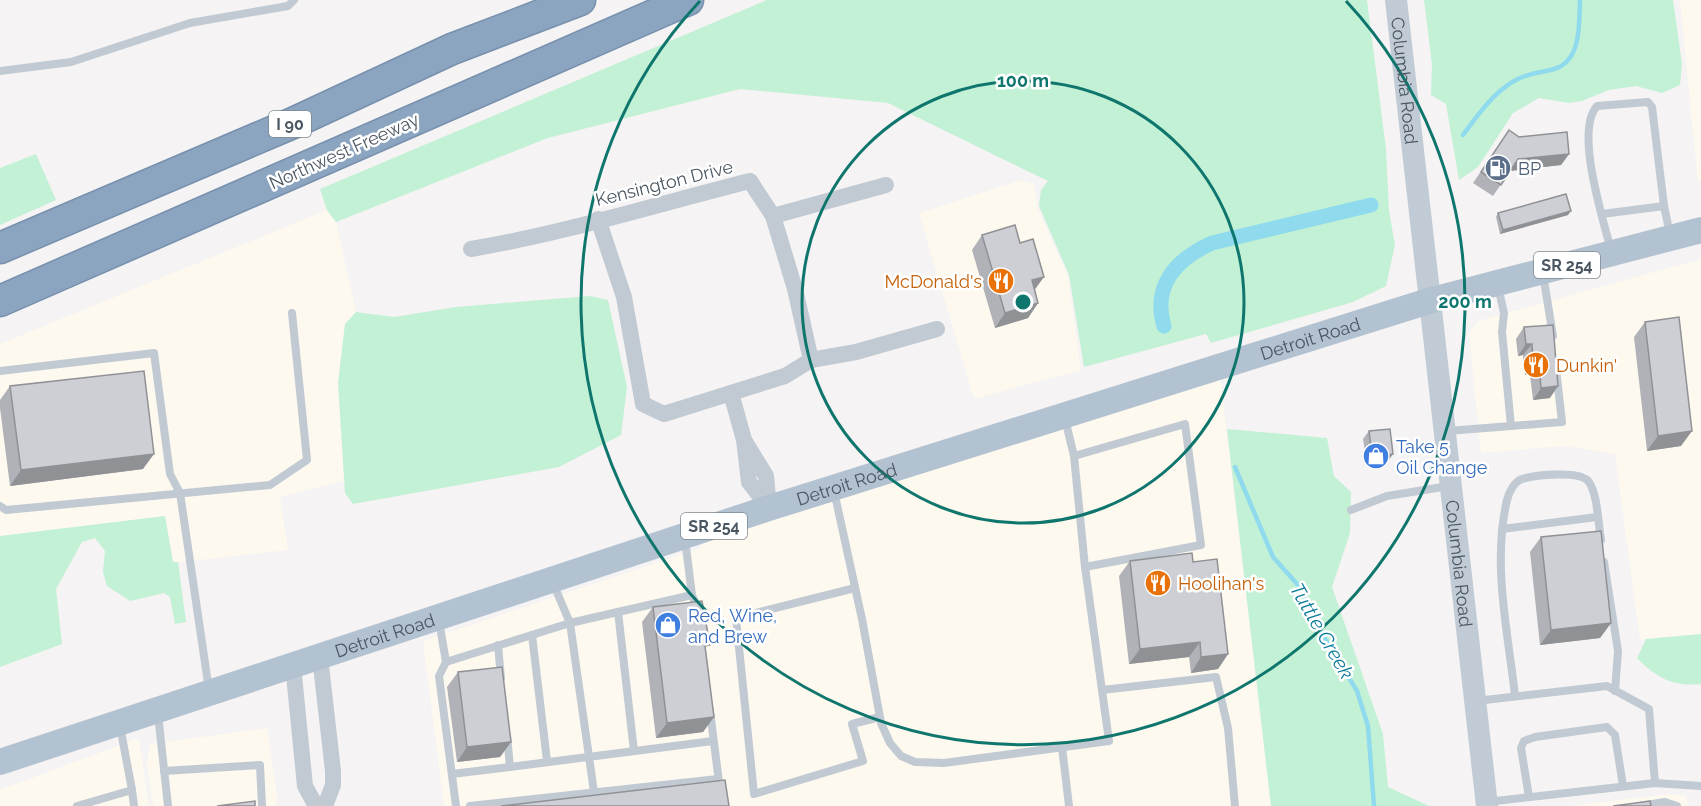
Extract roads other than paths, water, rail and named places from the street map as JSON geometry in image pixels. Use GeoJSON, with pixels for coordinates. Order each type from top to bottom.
{"type":"FeatureCollection","features":[{"type":"Feature","properties":{"kind":"highway"},"geometry":{"type":"LineString","coordinates":[[452,49],[543,0]]}},
{"type":"Feature","properties":{"kind":"highway","name":"I 90"},"geometry":{"type":"LineString","coordinates":[[0,248],[293,123],[452,49],[580,0]]}},
{"type":"Feature","properties":{"kind":"highway","name":"Northwest Freeway"},"geometry":{"type":"LineString","coordinates":[[0,302],[688,0]]}},
{"type":"Feature","properties":{"kind":"main road","name":"Columbia Road"},"geometry":{"type":"LineString","coordinates":[[1396,0],[1432,300],[1487,804]]}},
{"type":"Feature","properties":{"kind":"main road","name":"Detroit Road"},"geometry":{"type":"LineString","coordinates":[[0,762],[769,508],[1432,300],[1701,230]]}},
{"type":"Feature","properties":{"kind":"street","name":"Kensington Drive"},"geometry":{"type":"LineString","coordinates":[[471,249],[538,238],[598,219],[750,181],[773,216],[795,289],[811,360]]}},
{"type":"Feature","properties":{"kind":"street"},"geometry":{"type":"LineString","coordinates":[[773,216],[886,185]]}},
{"type":"Feature","properties":{"kind":"street"},"geometry":{"type":"LineString","coordinates":[[598,219],[624,297],[643,404],[664,414],[785,376],[811,360],[856,352],[937,329]]}},
{"type":"Feature","properties":{"kind":"street"},"geometry":{"type":"LineString","coordinates":[[731,393],[744,440],[750,482],[769,508]]}},
{"type":"Feature","properties":{"kind":"street"},"geometry":{"type":"LineString","coordinates":[[320,657],[333,771],[333,784],[325,806]]}},
{"type":"Feature","properties":{"kind":"street"},"geometry":{"type":"LineString","coordinates":[[293,665],[305,786],[316,806]]}},
{"type":"Feature","properties":{"kind":"lane"},"geometry":{"type":"LineString","coordinates":[[0,71],[71,62],[190,23],[288,6],[294,0]]}},
{"type":"Feature","properties":{"kind":"lane"},"geometry":{"type":"LineString","coordinates":[[1611,253],[1593,187],[1590,158],[1593,111],[1597,106],[1635,101],[1648,102],[1652,107],[1664,206],[1671,237]]}},
{"type":"Feature","properties":{"kind":"lane"},"geometry":{"type":"LineString","coordinates":[[1602,214],[1664,206]]}},
{"type":"Feature","properties":{"kind":"lane"},"geometry":{"type":"LineString","coordinates":[[1543,271],[1553,343]]}},
{"type":"Feature","properties":{"kind":"lane"},"geometry":{"type":"LineString","coordinates":[[1497,283],[1504,313],[1502,332],[1511,426]]}},
{"type":"Feature","properties":{"kind":"lane"},"geometry":{"type":"LineString","coordinates":[[0,506],[6,510],[270,485],[307,460],[292,314]]}},
{"type":"Feature","properties":{"kind":"lane"},"geometry":{"type":"LineString","coordinates":[[0,371],[154,353],[170,474],[180,494],[209,693]]}},
{"type":"Feature","properties":{"kind":"lane"},"geometry":{"type":"LineString","coordinates":[[1446,432],[1562,422],[1555,354]]}},
{"type":"Feature","properties":{"kind":"lane"},"geometry":{"type":"LineString","coordinates":[[833,488],[880,717],[890,743],[901,756],[915,762],[944,763],[1109,741],[1085,567],[1074,456],[1064,416]]}},
{"type":"Feature","properties":{"kind":"lane"},"geometry":{"type":"LineString","coordinates":[[1074,456],[1185,424],[1201,545],[1085,567]]}},
{"type":"Feature","properties":{"kind":"lane"},"geometry":{"type":"LineString","coordinates":[[1515,696],[1499,552],[1510,491],[1522,479],[1578,474],[1589,482],[1597,517],[1618,651],[1615,691]]}},
{"type":"Feature","properties":{"kind":"lane"},"geometry":{"type":"LineString","coordinates":[[1351,510],[1387,496],[1452,485]]}},
{"type":"Feature","properties":{"kind":"lane"},"geometry":{"type":"LineString","coordinates":[[1502,529],[1597,517]]}},
{"type":"Feature","properties":{"kind":"lane"},"geometry":{"type":"LineString","coordinates":[[685,536],[692,595],[700,621]]}},
{"type":"Feature","properties":{"kind":"lane"},"geometry":{"type":"LineString","coordinates":[[552,580],[570,622],[594,792]]}},
{"type":"Feature","properties":{"kind":"lane"},"geometry":{"type":"LineString","coordinates":[[855,588],[736,618],[754,794],[863,760],[852,724],[880,717]]}},
{"type":"Feature","properties":{"kind":"lane"},"geometry":{"type":"LineString","coordinates":[[446,662],[570,622],[692,595]]}},
{"type":"Feature","properties":{"kind":"lane"},"geometry":{"type":"LineString","coordinates":[[618,612],[634,751]]}},
{"type":"Feature","properties":{"kind":"lane"},"geometry":{"type":"LineString","coordinates":[[439,617],[446,662],[439,676],[456,806]]}},
{"type":"Feature","properties":{"kind":"lane"},"geometry":{"type":"LineString","coordinates":[[532,635],[547,761]]}},
{"type":"Feature","properties":{"kind":"lane"},"geometry":{"type":"LineString","coordinates":[[498,645],[502,689]]}},
{"type":"Feature","properties":{"kind":"lane"},"geometry":{"type":"LineString","coordinates":[[1102,690],[1216,677],[1228,728],[1235,806]]}},
{"type":"Feature","properties":{"kind":"lane"},"geometry":{"type":"LineString","coordinates":[[1476,700],[1607,686],[1649,709],[1655,783]]}},
{"type":"Feature","properties":{"kind":"lane"},"geometry":{"type":"LineString","coordinates":[[709,698],[722,806]]}},
{"type":"Feature","properties":{"kind":"lane"},"geometry":{"type":"LineString","coordinates":[[157,710],[168,806]]}},
{"type":"Feature","properties":{"kind":"lane"},"geometry":{"type":"LineString","coordinates":[[506,722],[510,766]]}},
{"type":"Feature","properties":{"kind":"lane"},"geometry":{"type":"LineString","coordinates":[[120,723],[134,806]]}},
{"type":"Feature","properties":{"kind":"lane"},"geometry":{"type":"LineString","coordinates":[[1529,797],[1521,748],[1524,741],[1535,736],[1607,727],[1615,735],[1623,786]]}},
{"type":"Feature","properties":{"kind":"lane"},"geometry":{"type":"LineString","coordinates":[[452,774],[713,741]]}},
{"type":"Feature","properties":{"kind":"lane"},"geometry":{"type":"LineString","coordinates":[[1062,747],[1069,806]]}},
{"type":"Feature","properties":{"kind":"lane"},"geometry":{"type":"LineString","coordinates":[[164,771],[260,765],[259,805]]}},
{"type":"Feature","properties":{"kind":"lane"},"geometry":{"type":"LineString","coordinates":[[470,806],[718,779]]}},
{"type":"Feature","properties":{"kind":"lane"},"geometry":{"type":"LineString","coordinates":[[1487,804],[1655,783],[1701,786]]}},
{"type":"Feature","properties":{"kind":"lane"},"geometry":{"type":"LineString","coordinates":[[77,806],[132,790]]}},
{"type":"Feature","properties":{"kind":"lane"},"geometry":{"type":"LineString","coordinates":[[1639,806],[1665,802],[1677,806]]}},
{"type":"Feature","properties":{"kind":"waterway","name":"Tuttle Creek"},"geometry":{"type":"LineString","coordinates":[[1463,135],[1486,105],[1506,86],[1524,76],[1554,69],[1563,65],[1570,58],[1579,30],[1580,0]]}},
{"type":"Feature","properties":{"kind":"waterway","name":"Tuttle Creek"},"geometry":{"type":"LineString","coordinates":[[1164,326],[1161,312],[1164,286],[1178,266],[1199,250],[1212,243],[1371,205]]}},
{"type":"Feature","properties":{"kind":"waterway","name":"Tuttle Creek"},"geometry":{"type":"LineString","coordinates":[[1235,467],[1273,557],[1298,585],[1324,637],[1357,691],[1368,726],[1374,806]]}},
{"type":"Feature","properties":{"kind":"place","name":"BP"},"geometry":{"type":"Point","coordinates":[1498,168]}},
{"type":"Feature","properties":{"kind":"place","name":"McDonald's"},"geometry":{"type":"Point","coordinates":[1001,281]}},
{"type":"Feature","properties":{"kind":"place","name":"Dunkin'"},"geometry":{"type":"Point","coordinates":[1536,365]}},
{"type":"Feature","properties":{"kind":"place","name":"Take 5 Oil Change"},"geometry":{"type":"Point","coordinates":[1376,456]}},
{"type":"Feature","properties":{"kind":"place","name":"Hoolihan's"},"geometry":{"type":"Point","coordinates":[1158,583]}},
{"type":"Feature","properties":{"kind":"place","name":"Red, Wine, and Brew"},"geometry":{"type":"Point","coordinates":[668,625]}}]}
